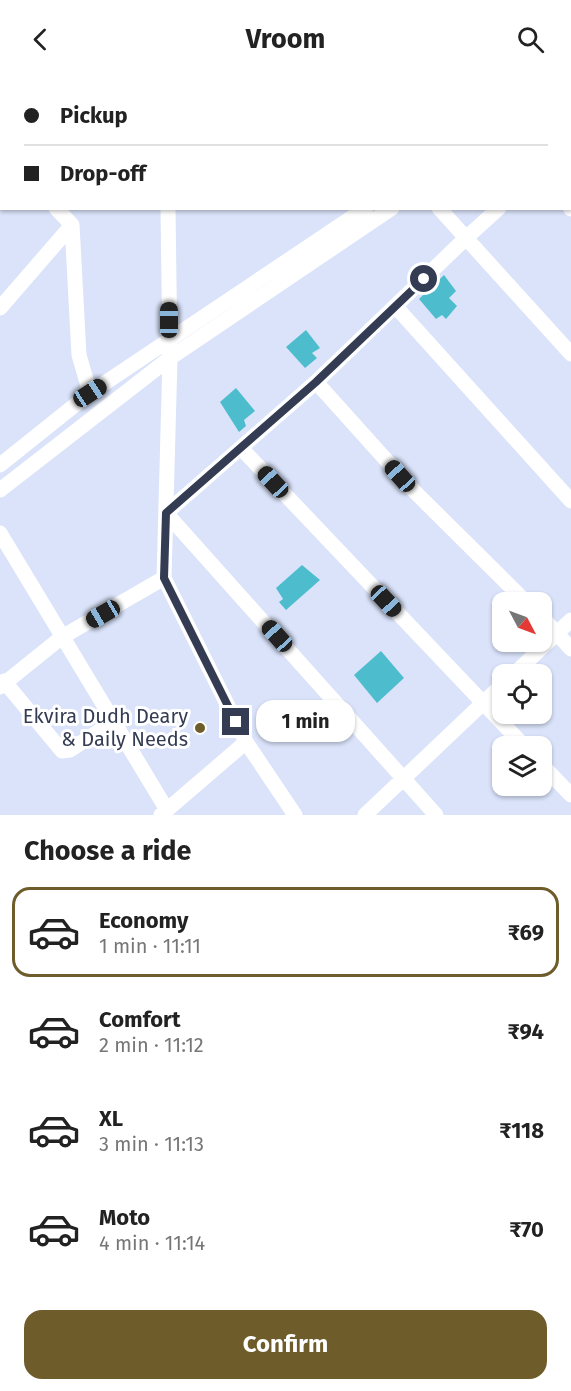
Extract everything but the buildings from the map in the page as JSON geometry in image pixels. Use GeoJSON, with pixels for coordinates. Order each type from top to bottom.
{"type":"FeatureCollection","features":[{"type":"Feature","properties":{"kind":"street"},"geometry":{"type":"LineString","coordinates":[[58,210],[72,225],[78,355],[90,393]]}},
{"type":"Feature","properties":{"kind":"street"},"geometry":{"type":"LineString","coordinates":[[168,210],[169,350],[164,578],[246,742],[295,815]]}},
{"type":"Feature","properties":{"kind":"street"},"geometry":{"type":"LineString","coordinates":[[0,490],[169,350],[363,210]]}},
{"type":"Feature","properties":{"kind":"street"},"geometry":{"type":"LineString","coordinates":[[2,459],[90,393],[169,350],[389,210]]}},
{"type":"Feature","properties":{"kind":"street"},"geometry":{"type":"LineString","coordinates":[[441,210],[571,354]]}},
{"type":"Feature","properties":{"kind":"street"},"geometry":{"type":"LineString","coordinates":[[166,513],[316,382],[497,210]]}},
{"type":"Feature","properties":{"kind":"street"},"geometry":{"type":"LineString","coordinates":[[0,308],[72,225]]}},
{"type":"Feature","properties":{"kind":"street"},"geometry":{"type":"LineString","coordinates":[[396,307],[571,501]]}},
{"type":"Feature","properties":{"kind":"street"},"geometry":{"type":"LineString","coordinates":[[316,382],[414,491],[516,592]]}},
{"type":"Feature","properties":{"kind":"street"},"geometry":{"type":"LineString","coordinates":[[241,448],[514,736]]}},
{"type":"Feature","properties":{"kind":"street"},"geometry":{"type":"LineString","coordinates":[[166,513],[436,815]]}},
{"type":"Feature","properties":{"kind":"street"},"geometry":{"type":"LineString","coordinates":[[0,533],[164,812],[246,742]]}},
{"type":"Feature","properties":{"kind":"street"},"geometry":{"type":"LineString","coordinates":[[113,722],[70,750],[62,751],[1,685],[62,637],[164,578]]}},
{"type":"Feature","properties":{"kind":"street"},"geometry":{"type":"LineString","coordinates":[[525,664],[571,620]]}},
{"type":"Feature","properties":{"kind":"street"},"geometry":{"type":"LineString","coordinates":[[552,627],[571,649]]}},
{"type":"Feature","properties":{"kind":"street"},"geometry":{"type":"LineString","coordinates":[[365,815],[492,694]]}},
{"type":"Feature","properties":{"kind":"street"},"geometry":{"type":"LineString","coordinates":[[552,775],[571,795]]}},
{"type":"Feature","properties":{"kind":"place","name":"Ekvira Dudh Deary & Daily Needs"},"geometry":{"type":"Point","coordinates":[200,728]}},
{"type":"Feature","properties":{"kind":"route"},"geometry":{"type":"LineString","coordinates":[[236,722],[164,578],[166,513],[316,382],[424,279]]}}]}
